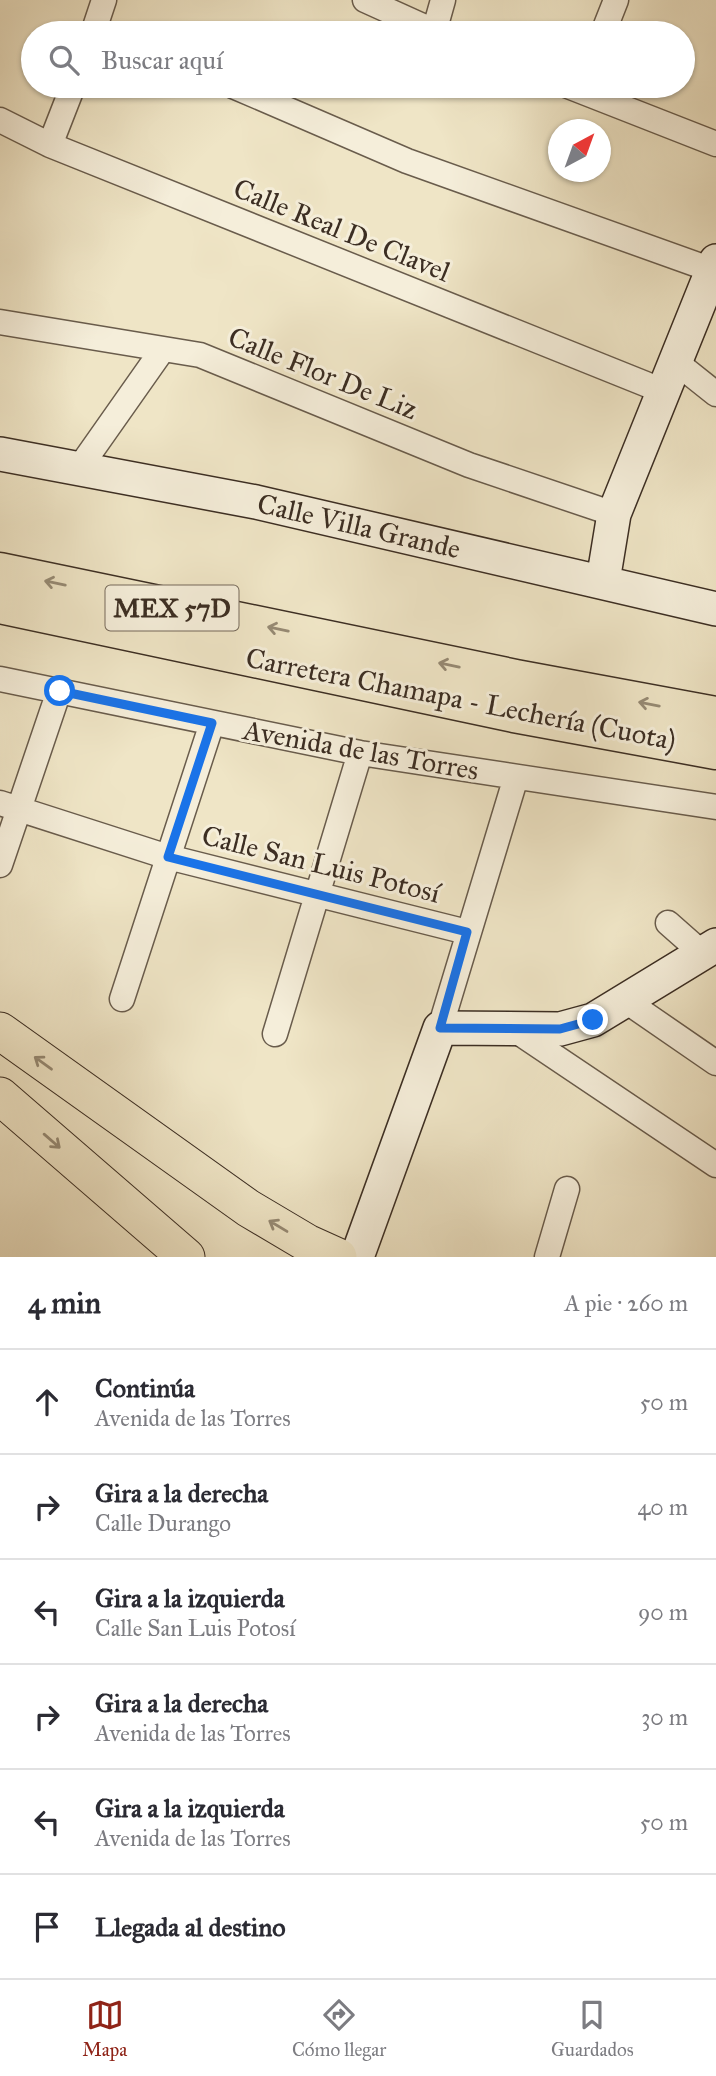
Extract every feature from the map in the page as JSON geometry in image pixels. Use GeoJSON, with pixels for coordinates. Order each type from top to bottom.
{"type":"FeatureCollection","features":[{"type":"Feature","properties":{"kind":"highway","name":"Carretera Chamapa - Lechería (Cuota)"},"geometry":{"type":"LineString","coordinates":[[0,572],[516,679],[716,716]]}},
{"type":"Feature","properties":{"kind":"highway","name":"Carretera Chamapa - Lechería (Cuota)"},"geometry":{"type":"LineString","coordinates":[[0,604],[514,713],[716,750]]}},
{"type":"Feature","properties":{"kind":"main road"},"geometry":{"type":"LineString","coordinates":[[0,1031],[248,1208],[307,1243],[338,1257]]}},
{"type":"Feature","properties":{"kind":"main road"},"geometry":{"type":"LineString","coordinates":[[0,1096],[186,1257]]}},
{"type":"Feature","properties":{"kind":"street"},"geometry":{"type":"LineString","coordinates":[[101,21],[104,0]]}},
{"type":"Feature","properties":{"kind":"street"},"geometry":{"type":"LineString","coordinates":[[365,0],[410,21]]}},
{"type":"Feature","properties":{"kind":"street"},"geometry":{"type":"LineString","coordinates":[[439,21],[443,0]]}},
{"type":"Feature","properties":{"kind":"street"},"geometry":{"type":"LineString","coordinates":[[608,21],[616,0]]}},
{"type":"Feature","properties":{"kind":"street"},"geometry":{"type":"LineString","coordinates":[[50,145],[68,98]]}},
{"type":"Feature","properties":{"kind":"street"},"geometry":{"type":"LineString","coordinates":[[261,98],[407,160],[714,266],[614,514],[603,582]]}},
{"type":"Feature","properties":{"kind":"street"},"geometry":{"type":"LineString","coordinates":[[602,98],[716,144]]}},
{"type":"Feature","properties":{"kind":"street","name":"Calle Real De Clavel"},"geometry":{"type":"LineString","coordinates":[[0,120],[50,145],[670,377]]}},
{"type":"Feature","properties":{"kind":"street","name":"Calle Flor De Liz"},"geometry":{"type":"LineString","coordinates":[[0,322],[200,355],[469,464],[614,514]]}},
{"type":"Feature","properties":{"kind":"street"},"geometry":{"type":"LineString","coordinates":[[80,467],[163,349]]}},
{"type":"Feature","properties":{"kind":"street"},"geometry":{"type":"LineString","coordinates":[[670,377],[716,394]]}},
{"type":"Feature","properties":{"kind":"street","name":"Calle Villa Grande"},"geometry":{"type":"LineString","coordinates":[[0,454],[256,502],[716,609]]}},
{"type":"Feature","properties":{"kind":"street","name":"Avenida de las Torres"},"geometry":{"type":"LineString","coordinates":[[0,679],[360,753],[716,807]]}},
{"type":"Feature","properties":{"kind":"street"},"geometry":{"type":"LineString","coordinates":[[0,864],[9,807],[60,691]]}},
{"type":"Feature","properties":{"kind":"street"},"geometry":{"type":"LineString","coordinates":[[122,999],[212,723]]}},
{"type":"Feature","properties":{"kind":"street"},"geometry":{"type":"LineString","coordinates":[[275,1034],[360,753]]}},
{"type":"Feature","properties":{"kind":"street","name":"Avenida de las Torres"},"geometry":{"type":"LineString","coordinates":[[357,1257],[440,1028],[516,777]]}},
{"type":"Feature","properties":{"kind":"street","name":"Calle San Luis Potosí"},"geometry":{"type":"LineString","coordinates":[[9,807],[168,857],[467,932]]}},
{"type":"Feature","properties":{"kind":"street"},"geometry":{"type":"LineString","coordinates":[[440,1028],[560,1029],[593,1020],[709,949],[667,923]]}},
{"type":"Feature","properties":{"kind":"street"},"geometry":{"type":"LineString","coordinates":[[626,1001],[716,1063]]}},
{"type":"Feature","properties":{"kind":"street"},"geometry":{"type":"LineString","coordinates":[[511,1027],[716,1165]]}},
{"type":"Feature","properties":{"kind":"street"},"geometry":{"type":"LineString","coordinates":[[547,1257],[568,1189]]}},
{"type":"Feature","properties":{"kind":"route"},"geometry":{"type":"LineString","coordinates":[[60,691],[212,723],[168,857],[467,932],[440,1028],[560,1029],[593,1020]]}}]}
